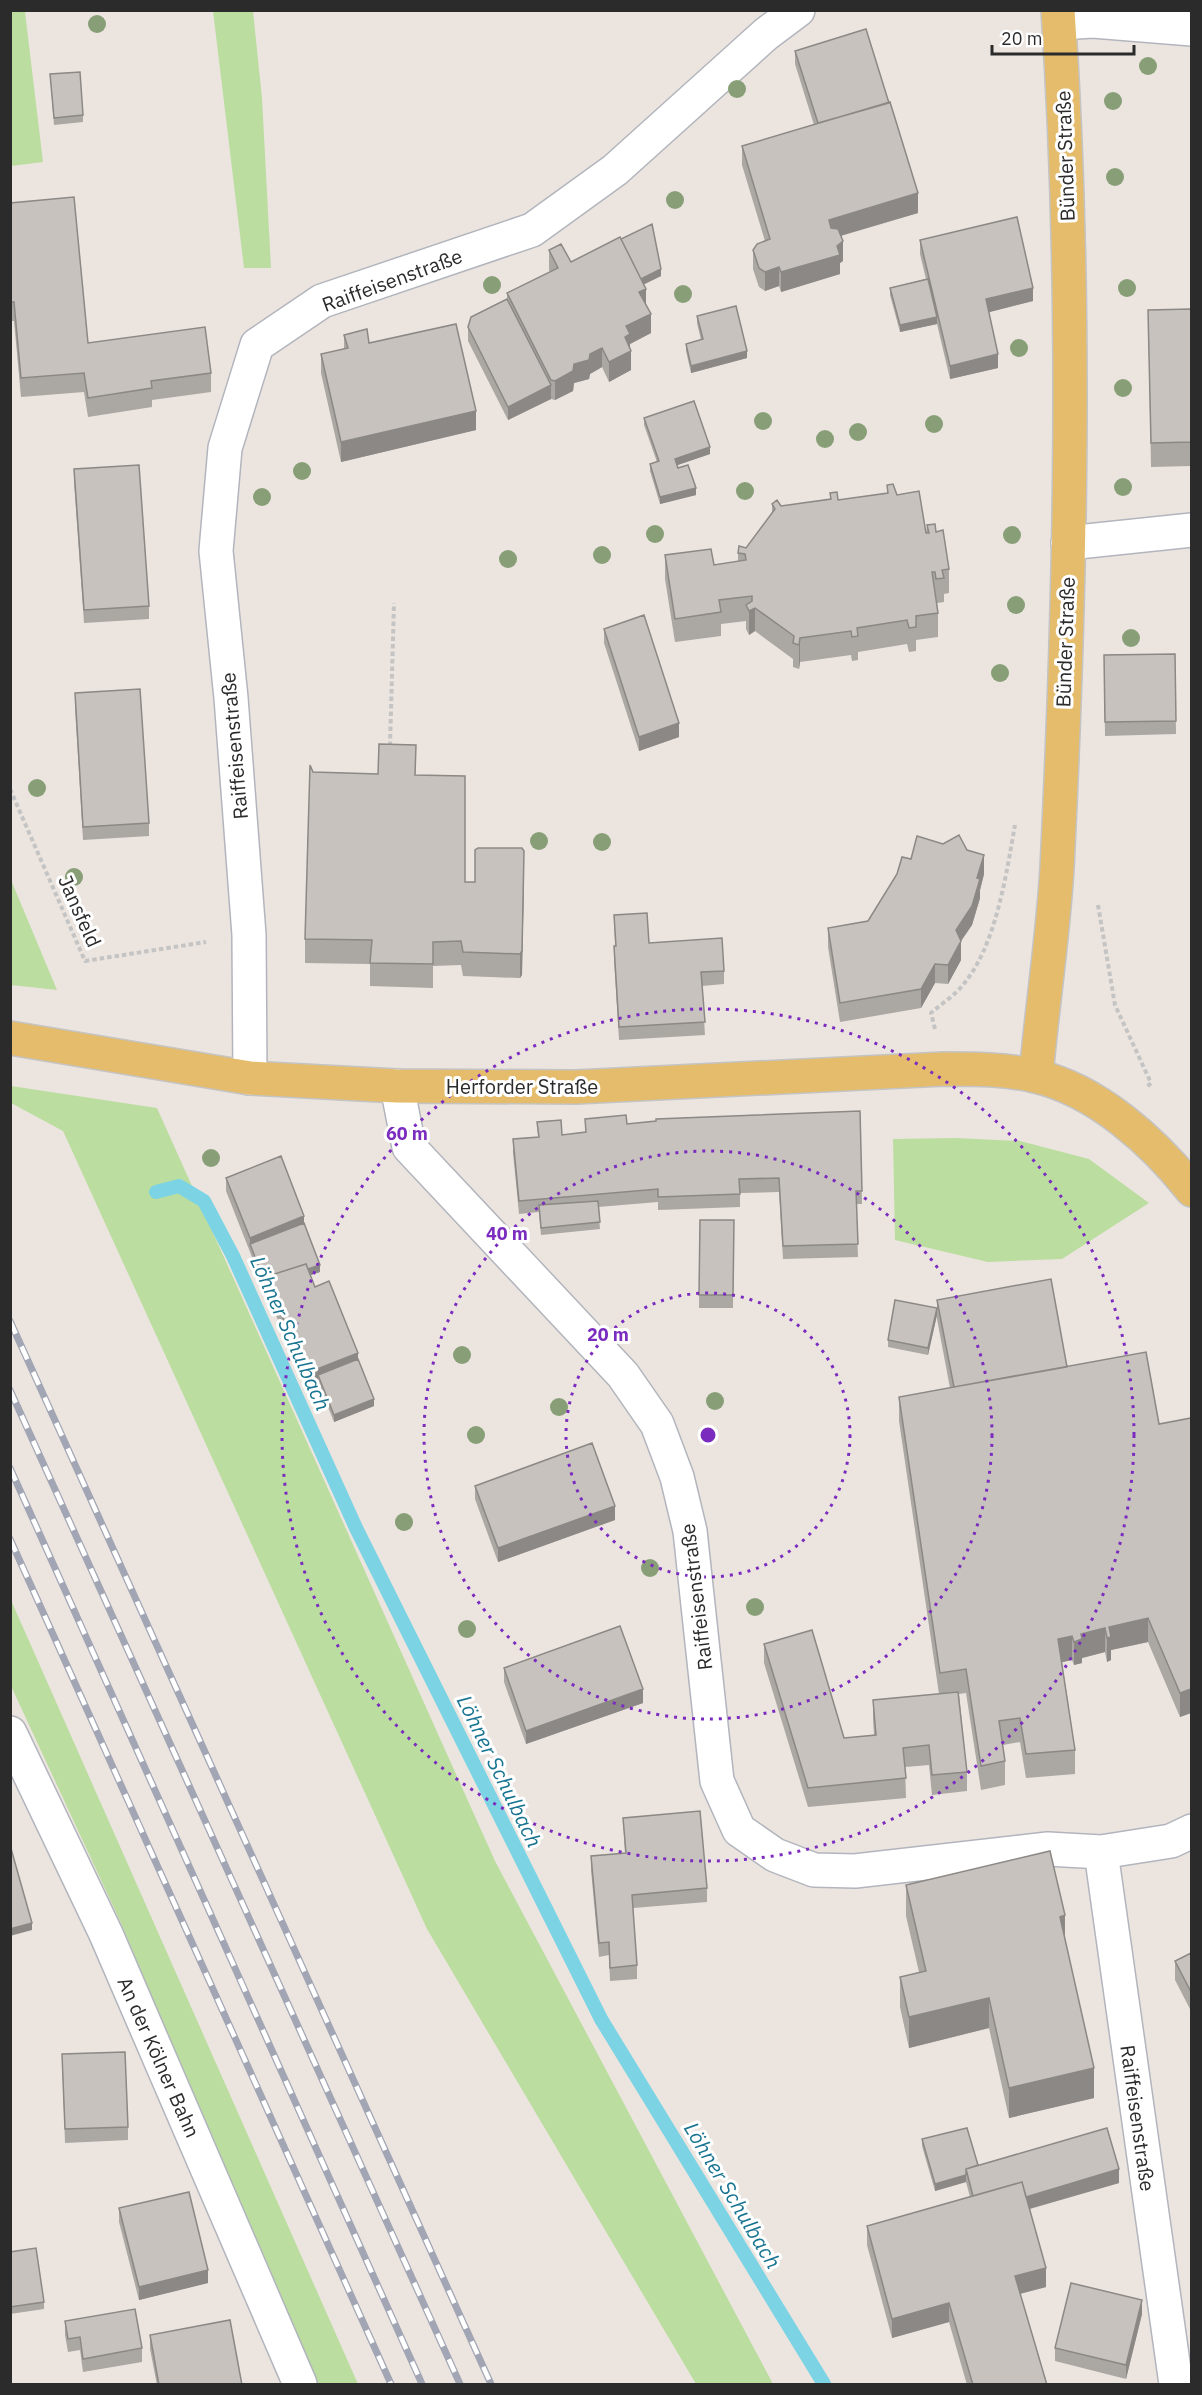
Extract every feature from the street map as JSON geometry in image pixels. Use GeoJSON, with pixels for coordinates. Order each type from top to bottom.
{"type":"FeatureCollection","features":[{"type":"Feature","properties":{"kind":"main road","name":"Bünder Straße"},"geometry":{"type":"LineString","coordinates":[[1036,1076],[1057,871],[1068,543],[1067,229],[1064,100],[1058,17]]}},
{"type":"Feature","properties":{"kind":"main road","name":"Herforder Straße"},"geometry":{"type":"LineString","coordinates":[[10,1038],[250,1078],[397,1086],[576,1087],[944,1069],[985,1070],[1036,1076]]}},
{"type":"Feature","properties":{"kind":"main road"},"geometry":{"type":"LineString","coordinates":[[1036,1076],[1076,1092],[1121,1119],[1166,1156],[1191,1190]]}},
{"type":"Feature","properties":{"kind":"street","name":"Raiffeisenstraße"},"geometry":{"type":"LineString","coordinates":[[250,1078],[249,935],[231,698],[216,551],[225,448],[257,345],[322,301],[532,230],[615,170],[766,34],[798,10]]}},
{"type":"Feature","properties":{"kind":"street"},"geometry":{"type":"LineString","coordinates":[[1058,17],[1191,29]]}},
{"type":"Feature","properties":{"kind":"street"},"geometry":{"type":"LineString","coordinates":[[1068,543],[1191,530]]}},
{"type":"Feature","properties":{"kind":"street","name":"Raiffeisenstraße"},"geometry":{"type":"LineString","coordinates":[[397,1086],[409,1147],[623,1375],[657,1424],[677,1477],[690,1532],[717,1780],[739,1830],[775,1855],[814,1870],[855,1871],[1048,1849],[1101,1852],[1171,1841],[1191,1832]]}},
{"type":"Feature","properties":{"kind":"street","name":"An der Kölner Bahn"},"geometry":{"type":"LineString","coordinates":[[10,1733],[106,1934],[300,2385]]}},
{"type":"Feature","properties":{"kind":"street","name":"Raiffeisenstraße"},"geometry":{"type":"LineString","coordinates":[[1101,1852],[1176,2385]]}},
{"type":"Feature","properties":{"kind":"path"},"geometry":{"type":"LineString","coordinates":[[390,748],[394,603]]}},
{"type":"Feature","properties":{"kind":"path","name":"Jansfeld"},"geometry":{"type":"LineString","coordinates":[[10,789],[84,961],[249,935]]}},
{"type":"Feature","properties":{"kind":"path"},"geometry":{"type":"LineString","coordinates":[[944,1069],[931,1013],[962,986],[986,949],[1008,865],[1015,820]]}},
{"type":"Feature","properties":{"kind":"green space"},"geometry":{"type":"Polygon","coordinates":[[[10,11],[41,11],[25,12],[43,162],[11,166],[10,11]]]}},
{"type":"Feature","properties":{"kind":"green space"},"geometry":{"type":"Polygon","coordinates":[[[213,11],[253,11],[262,98],[271,268],[244,268],[213,11]]]}},
{"type":"Feature","properties":{"kind":"green space"},"geometry":{"type":"Polygon","coordinates":[[[11,880],[57,990],[11,985],[11,880]]]}},
{"type":"Feature","properties":{"kind":"green space"},"geometry":{"type":"Polygon","coordinates":[[[11,1086],[157,1108],[495,1861],[773,2384],[696,2384],[427,1929],[63,1131],[11,1103],[11,1086]]]}},
{"type":"Feature","properties":{"kind":"green space"},"geometry":{"type":"Polygon","coordinates":[[[956,1138],[1020,1141],[1089,1159],[1149,1203],[1062,1259],[988,1262],[895,1240],[893,1139],[956,1138]]]}},
{"type":"Feature","properties":{"kind":"green space"},"geometry":{"type":"Polygon","coordinates":[[[10,1598],[358,2384],[314,2384],[120,1921],[11,1686],[10,1598]]]}},
{"type":"Feature","properties":{"kind":"building"},"geometry":{"type":"Polygon","coordinates":[[[866,29],[889,103],[818,123],[795,51],[866,29]]]}},
{"type":"Feature","properties":{"kind":"building"},"geometry":{"type":"Polygon","coordinates":[[[80,72],[83,115],[54,118],[50,74],[80,72]]]}},
{"type":"Feature","properties":{"kind":"building"},"geometry":{"type":"Polygon","coordinates":[[[890,102],[918,193],[829,220],[831,228],[838,229],[843,241],[837,246],[840,255],[781,272],[779,267],[765,272],[759,268],[753,250],[757,244],[770,239],[742,146],[890,102]]]}},
{"type":"Feature","properties":{"kind":"building"},"geometry":{"type":"Polygon","coordinates":[[[74,197],[88,343],[205,327],[211,373],[151,381],[152,388],[88,398],[84,373],[21,378],[14,302],[10,302],[10,203],[74,197]]]}},
{"type":"Feature","properties":{"kind":"building"},"geometry":{"type":"Polygon","coordinates":[[[1017,217],[1033,288],[986,299],[998,354],[950,366],[920,240],[1017,217]]]}},
{"type":"Feature","properties":{"kind":"building"},"geometry":{"type":"Polygon","coordinates":[[[652,224],[661,269],[641,279],[621,239],[652,224]]]}},
{"type":"Feature","properties":{"kind":"building"},"geometry":{"type":"Polygon","coordinates":[[[620,237],[646,289],[639,292],[651,314],[626,326],[630,334],[625,337],[631,351],[609,362],[602,348],[590,354],[589,360],[574,364],[573,371],[555,381],[551,380],[507,293],[558,268],[549,250],[561,244],[571,262],[620,237]]]}},
{"type":"Feature","properties":{"kind":"building"},"geometry":{"type":"Polygon","coordinates":[[[928,279],[937,317],[900,325],[890,288],[928,279]]]}},
{"type":"Feature","properties":{"kind":"building"},"geometry":{"type":"Polygon","coordinates":[[[507,299],[551,385],[508,407],[468,327],[471,317],[507,299]]]}},
{"type":"Feature","properties":{"kind":"building"},"geometry":{"type":"Polygon","coordinates":[[[736,306],[747,351],[691,366],[686,344],[703,339],[697,316],[736,306]]]}},
{"type":"Feature","properties":{"kind":"building"},"geometry":{"type":"Polygon","coordinates":[[[1191,309],[1191,442],[1151,443],[1148,310],[1191,309]]]}},
{"type":"Feature","properties":{"kind":"building"},"geometry":{"type":"Polygon","coordinates":[[[456,324],[476,411],[341,442],[321,354],[348,348],[344,335],[367,329],[369,343],[456,324]]]}},
{"type":"Feature","properties":{"kind":"building"},"geometry":{"type":"Polygon","coordinates":[[[694,401],[710,447],[675,459],[678,468],[688,465],[696,488],[660,497],[650,464],[659,461],[644,418],[694,401]]]}},
{"type":"Feature","properties":{"kind":"building"},"geometry":{"type":"Polygon","coordinates":[[[139,465],[149,606],[84,610],[74,469],[139,465]]]}},
{"type":"Feature","properties":{"kind":"building"},"geometry":{"type":"Polygon","coordinates":[[[893,484],[897,495],[919,491],[926,533],[929,533],[927,525],[935,524],[936,532],[943,530],[949,569],[942,570],[944,578],[936,579],[935,572],[932,572],[938,613],[916,616],[916,627],[909,628],[907,620],[857,628],[858,636],[852,637],[851,631],[800,638],[799,645],[793,643],[794,636],[755,608],[749,611],[746,605],[752,601],[752,596],[719,600],[721,612],[675,619],[665,555],[711,549],[714,565],[746,560],[745,554],[738,553],[739,546],[746,548],[775,509],[772,504],[777,500],[781,506],[831,499],[830,493],[837,492],[838,500],[888,493],[887,485],[893,484]]]}},
{"type":"Feature","properties":{"kind":"building"},"geometry":{"type":"Polygon","coordinates":[[[644,615],[679,723],[639,737],[604,629],[644,615]]]}},
{"type":"Feature","properties":{"kind":"building"},"geometry":{"type":"Polygon","coordinates":[[[1175,654],[1176,721],[1105,722],[1104,655],[1175,654]]]}},
{"type":"Feature","properties":{"kind":"building"},"geometry":{"type":"Polygon","coordinates":[[[140,689],[149,823],[83,827],[75,693],[140,689]]]}},
{"type":"Feature","properties":{"kind":"building"},"geometry":{"type":"Polygon","coordinates":[[[379,744],[416,745],[415,775],[465,776],[465,882],[475,882],[475,850],[478,848],[522,848],[524,851],[522,951],[520,954],[463,952],[461,941],[433,942],[433,964],[370,963],[372,940],[305,939],[310,765],[313,772],[378,774],[379,744]]]}},
{"type":"Feature","properties":{"kind":"building"},"geometry":{"type":"Polygon","coordinates":[[[959,835],[967,850],[984,855],[972,906],[956,930],[961,941],[948,965],[935,964],[921,989],[840,1003],[828,928],[868,921],[897,874],[902,857],[911,859],[917,836],[943,844],[959,835]]]}},
{"type":"Feature","properties":{"kind":"building"},"geometry":{"type":"Polygon","coordinates":[[[647,913],[649,943],[722,938],[724,971],[701,972],[705,1022],[619,1027],[614,915],[647,913]]]}},
{"type":"Feature","properties":{"kind":"building"},"geometry":{"type":"Polygon","coordinates":[[[860,1111],[862,1191],[856,1191],[858,1244],[783,1246],[779,1178],[739,1179],[740,1194],[658,1197],[658,1189],[519,1201],[513,1139],[539,1137],[537,1122],[561,1120],[562,1135],[586,1132],[585,1119],[626,1115],[627,1124],[656,1121],[656,1119],[860,1111]]]}},
{"type":"Feature","properties":{"kind":"building"},"geometry":{"type":"Polygon","coordinates":[[[281,1156],[304,1216],[250,1238],[226,1178],[281,1156]]]}},
{"type":"Feature","properties":{"kind":"building"},"geometry":{"type":"Polygon","coordinates":[[[598,1201],[600,1222],[541,1228],[539,1205],[598,1201]]]}},
{"type":"Feature","properties":{"kind":"building"},"geometry":{"type":"Polygon","coordinates":[[[700,1220],[734,1220],[733,1295],[699,1295],[700,1220]]]}},
{"type":"Feature","properties":{"kind":"building"},"geometry":{"type":"Polygon","coordinates":[[[304,1223],[320,1265],[308,1269],[306,1264],[265,1277],[265,1283],[250,1244],[304,1223]]]}},
{"type":"Feature","properties":{"kind":"building"},"geometry":{"type":"Polygon","coordinates":[[[306,1264],[315,1287],[329,1281],[358,1353],[307,1373],[265,1277],[306,1264]]]}},
{"type":"Feature","properties":{"kind":"building"},"geometry":{"type":"Polygon","coordinates":[[[1051,1279],[1067,1367],[954,1387],[937,1300],[1051,1279]]]}},
{"type":"Feature","properties":{"kind":"building"},"geometry":{"type":"Polygon","coordinates":[[[895,1300],[937,1308],[928,1348],[888,1340],[895,1300]]]}},
{"type":"Feature","properties":{"kind":"building"},"geometry":{"type":"Polygon","coordinates":[[[1146,1352],[1159,1424],[1191,1418],[1191,1689],[1180,1693],[1148,1618],[1109,1627],[1111,1637],[1107,1638],[1105,1628],[1081,1634],[1082,1639],[1074,1642],[1072,1636],[1058,1639],[1075,1750],[1026,1754],[1020,1718],[999,1721],[1005,1761],[981,1766],[966,1669],[940,1673],[899,1397],[1146,1352]]]}},
{"type":"Feature","properties":{"kind":"building"},"geometry":{"type":"Polygon","coordinates":[[[358,1359],[374,1399],[334,1415],[318,1375],[358,1359]]]}},
{"type":"Feature","properties":{"kind":"building"},"geometry":{"type":"Polygon","coordinates":[[[592,1443],[615,1506],[498,1548],[475,1486],[592,1443]]]}},
{"type":"Feature","properties":{"kind":"building"},"geometry":{"type":"Polygon","coordinates":[[[620,1626],[643,1689],[526,1731],[504,1668],[620,1626]]]}},
{"type":"Feature","properties":{"kind":"building"},"geometry":{"type":"Polygon","coordinates":[[[812,1630],[844,1738],[876,1735],[873,1700],[958,1692],[967,1772],[932,1775],[929,1745],[903,1748],[906,1778],[808,1788],[764,1644],[812,1630]]]}},
{"type":"Feature","properties":{"kind":"building"},"geometry":{"type":"Polygon","coordinates":[[[700,1811],[707,1888],[632,1895],[637,1965],[610,1968],[609,1942],[599,1943],[591,1856],[626,1853],[623,1818],[700,1811]]]}},
{"type":"Feature","properties":{"kind":"building"},"geometry":{"type":"Polygon","coordinates":[[[10,1845],[32,1923],[10,1929],[10,1845]]]}},
{"type":"Feature","properties":{"kind":"building"},"geometry":{"type":"Polygon","coordinates":[[[1050,1851],[1065,1915],[1060,1917],[1094,2068],[1009,2088],[989,1998],[909,2017],[900,1977],[926,1971],[906,1885],[1050,1851]]]}},
{"type":"Feature","properties":{"kind":"building"},"geometry":{"type":"Polygon","coordinates":[[[1191,1953],[1191,1992],[1175,1961],[1191,1953]]]}},
{"type":"Feature","properties":{"kind":"building"},"geometry":{"type":"Polygon","coordinates":[[[125,2052],[128,2127],[65,2129],[62,2054],[125,2052]]]}},
{"type":"Feature","properties":{"kind":"building"},"geometry":{"type":"Polygon","coordinates":[[[967,2128],[978,2165],[966,2169],[966,2175],[935,2184],[922,2139],[967,2128]]]}},
{"type":"Feature","properties":{"kind":"building"},"geometry":{"type":"Polygon","coordinates":[[[1107,2128],[1119,2169],[1026,2197],[1022,2182],[973,2196],[966,2169],[1107,2128]]]}},
{"type":"Feature","properties":{"kind":"building"},"geometry":{"type":"Polygon","coordinates":[[[1022,2182],[1046,2268],[1015,2276],[1047,2385],[973,2385],[949,2303],[892,2319],[867,2226],[1022,2182]]]}},
{"type":"Feature","properties":{"kind":"building"},"geometry":{"type":"Polygon","coordinates":[[[189,2192],[208,2270],[139,2287],[119,2208],[189,2192]]]}},
{"type":"Feature","properties":{"kind":"building"},"geometry":{"type":"Polygon","coordinates":[[[36,2248],[44,2302],[10,2307],[10,2252],[36,2248]]]}},
{"type":"Feature","properties":{"kind":"building"},"geometry":{"type":"Polygon","coordinates":[[[1071,2283],[1142,2300],[1126,2365],[1055,2348],[1071,2283]]]}},
{"type":"Feature","properties":{"kind":"building"},"geometry":{"type":"Polygon","coordinates":[[[135,2309],[142,2348],[83,2359],[80,2337],[68,2339],[65,2321],[135,2309]]]}},
{"type":"Feature","properties":{"kind":"building"},"geometry":{"type":"Polygon","coordinates":[[[230,2320],[242,2385],[159,2385],[150,2335],[230,2320]]]}},
{"type":"Feature","properties":{"kind":"waterway","name":"Löhner Schulbach"},"geometry":{"type":"LineString","coordinates":[[156,1192],[179,1186],[204,1201],[233,1256],[356,1528],[601,2019],[824,2384]]}},
{"type":"Feature","properties":{"kind":"railway"},"geometry":{"type":"LineString","coordinates":[[10,1321],[491,2384]]}},
{"type":"Feature","properties":{"kind":"railway"},"geometry":{"type":"LineString","coordinates":[[10,1390],[460,2384]]}},
{"type":"Feature","properties":{"kind":"railway"},"geometry":{"type":"LineString","coordinates":[[10,1468],[422,2384]]}},
{"type":"Feature","properties":{"kind":"railway"},"geometry":{"type":"LineString","coordinates":[[10,1539],[391,2384]]}}]}
